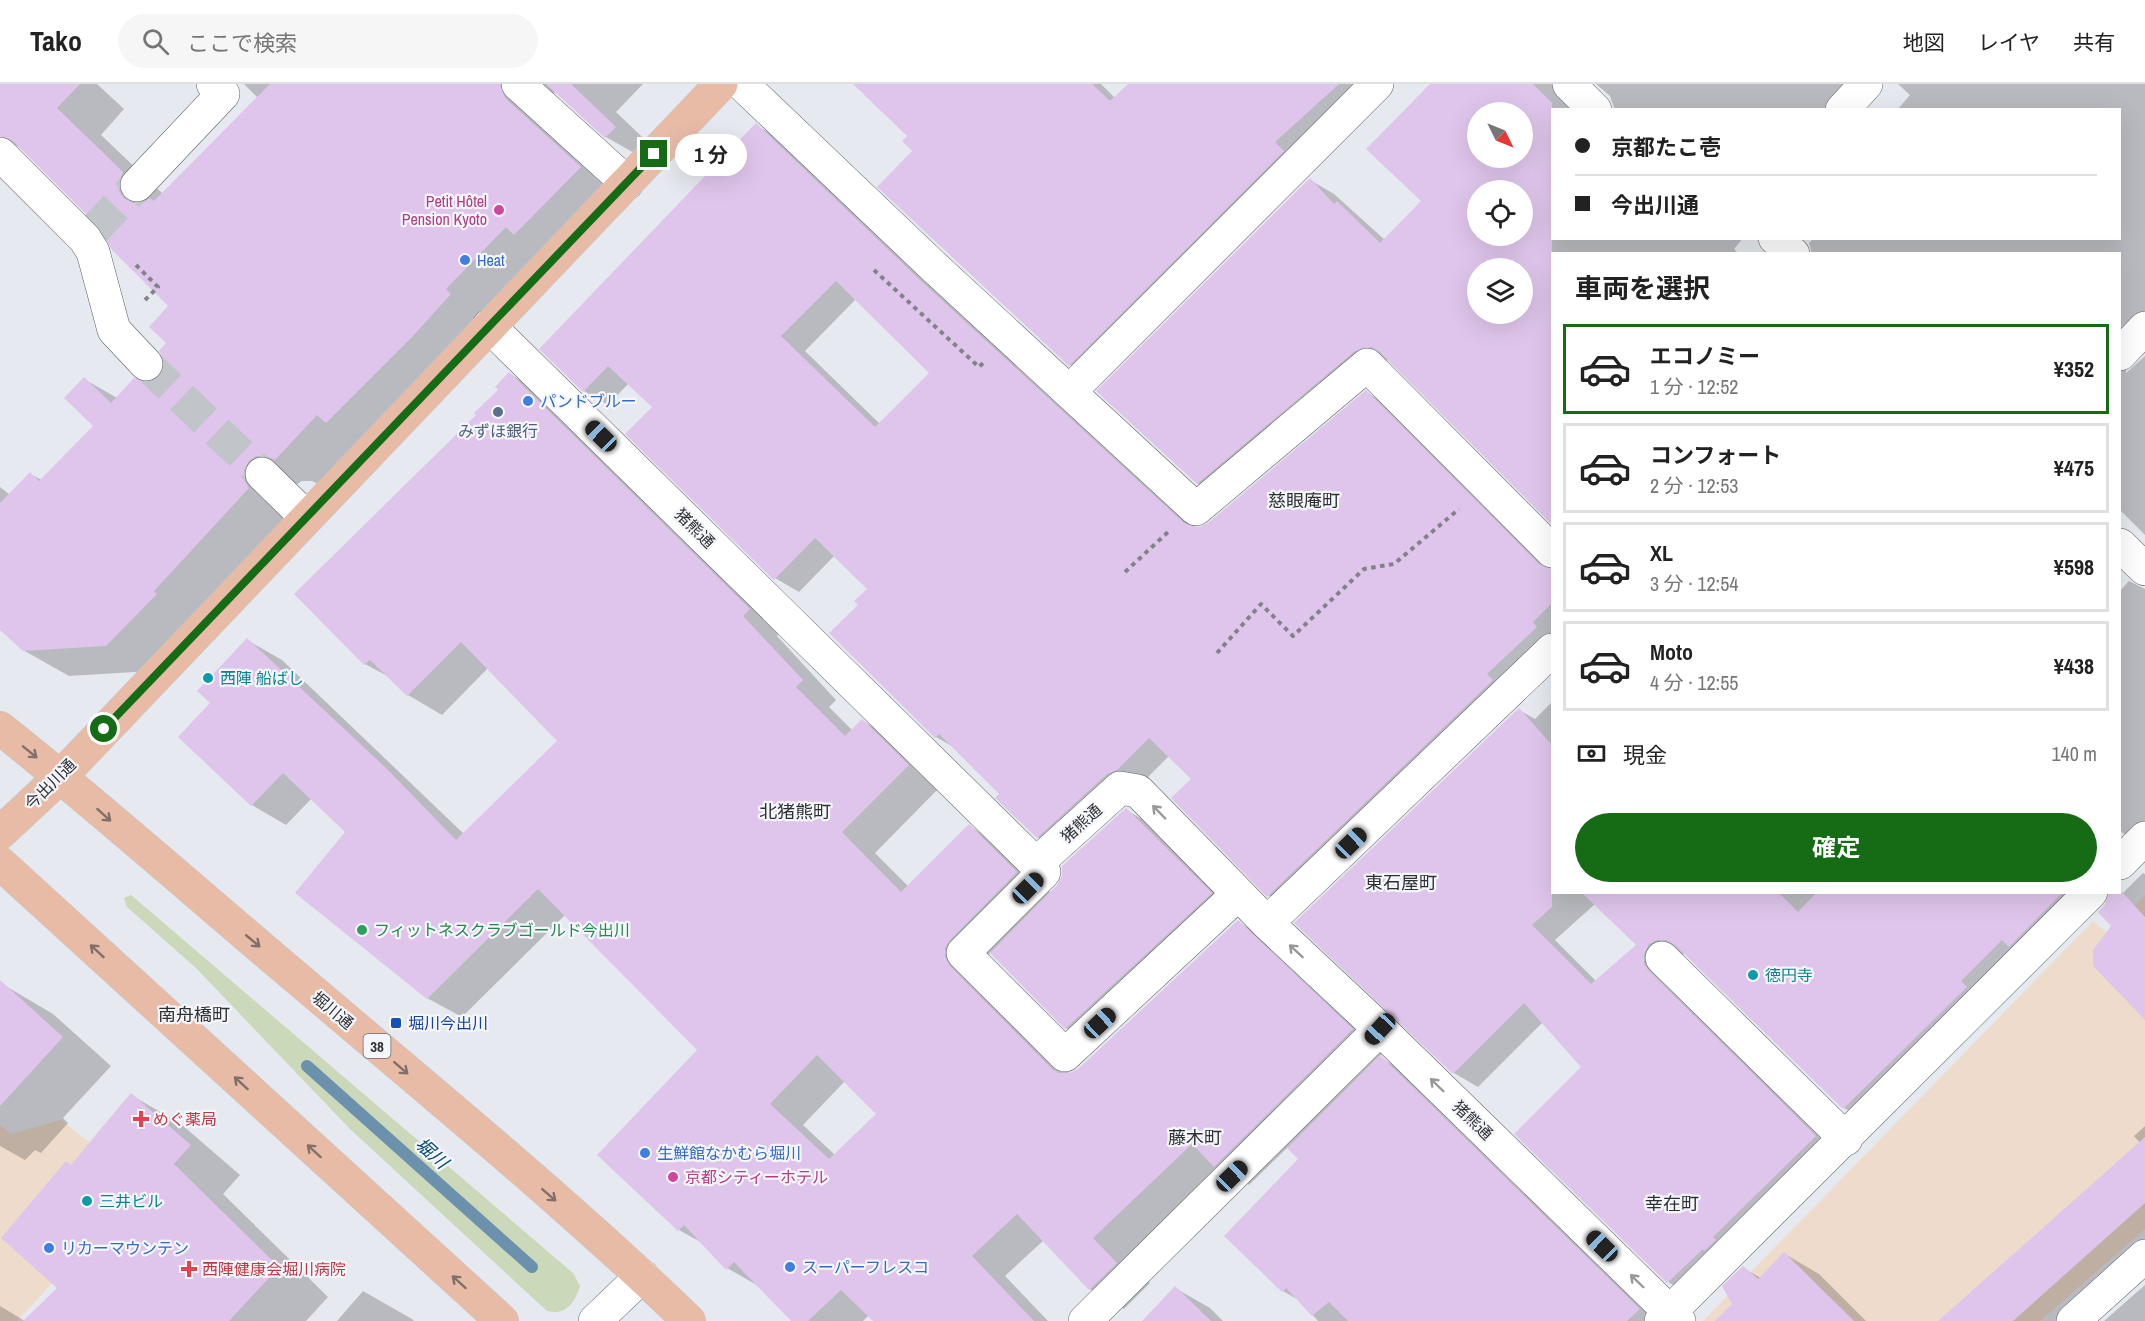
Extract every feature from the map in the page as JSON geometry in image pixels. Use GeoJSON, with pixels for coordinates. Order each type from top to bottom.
{"type":"FeatureCollection","features":[{"type":"Feature","properties":{"kind":"main road","name":"今出川通"},"geometry":{"type":"LineString","coordinates":[[0,833],[60,776],[489,326],[722,86]]}},
{"type":"Feature","properties":{"kind":"main road","name":"堀川通"},"geometry":{"type":"LineString","coordinates":[[0,728],[60,776],[642,1276],[689,1321]]}},
{"type":"Feature","properties":{"kind":"main road"},"geometry":{"type":"LineString","coordinates":[[0,863],[502,1321]]}},
{"type":"Feature","properties":{"kind":"street"},"geometry":{"type":"LineString","coordinates":[[136,185],[223,94],[213,84]]}},
{"type":"Feature","properties":{"kind":"street"},"geometry":{"type":"LineString","coordinates":[[518,84],[627,183]]}},
{"type":"Feature","properties":{"kind":"street"},"geometry":{"type":"LineString","coordinates":[[1070,391],[1377,84]]}},
{"type":"Feature","properties":{"kind":"street"},"geometry":{"type":"LineString","coordinates":[[1569,84],[1593,108]]}},
{"type":"Feature","properties":{"kind":"street"},"geometry":{"type":"LineString","coordinates":[[1844,108],[1866,84]]}},
{"type":"Feature","properties":{"kind":"street"},"geometry":{"type":"LineString","coordinates":[[722,86],[933,266],[1196,509],[1367,365],[1551,550]]}},
{"type":"Feature","properties":{"kind":"street"},"geometry":{"type":"LineString","coordinates":[[0,154],[89,235],[114,330],[146,364]]}},
{"type":"Feature","properties":{"kind":"street"},"geometry":{"type":"LineString","coordinates":[[1777,240],[1791,252]]}},
{"type":"Feature","properties":{"kind":"street","name":"猪熊通"},"geometry":{"type":"LineString","coordinates":[[489,326],[1036,864],[1120,788],[1138,791],[1267,923],[1380,1029],[1670,1318]]}},
{"type":"Feature","properties":{"kind":"street"},"geometry":{"type":"LineString","coordinates":[[2121,353],[2145,328]]}},
{"type":"Feature","properties":{"kind":"street"},"geometry":{"type":"LineString","coordinates":[[262,474],[306,517]]}},
{"type":"Feature","properties":{"kind":"street"},"geometry":{"type":"LineString","coordinates":[[2121,545],[2145,569]]}},
{"type":"Feature","properties":{"kind":"street"},"geometry":{"type":"LineString","coordinates":[[1267,923],[1551,651]]}},
{"type":"Feature","properties":{"kind":"street"},"geometry":{"type":"LineString","coordinates":[[2121,862],[2145,838]]}},
{"type":"Feature","properties":{"kind":"street"},"geometry":{"type":"LineString","coordinates":[[1036,864],[1044,872],[963,953],[1065,1055],[1238,894]]}},
{"type":"Feature","properties":{"kind":"street"},"geometry":{"type":"LineString","coordinates":[[1670,1318],[2089,894]]}},
{"type":"Feature","properties":{"kind":"street"},"geometry":{"type":"LineString","coordinates":[[1662,958],[1846,1139]]}},
{"type":"Feature","properties":{"kind":"street"},"geometry":{"type":"LineString","coordinates":[[1085,1321],[1380,1029]]}},
{"type":"Feature","properties":{"kind":"street"},"geometry":{"type":"LineString","coordinates":[[2073,1321],[2145,1256]]}},
{"type":"Feature","properties":{"kind":"street"},"geometry":{"type":"LineString","coordinates":[[595,1321],[642,1276]]}},
{"type":"Feature","properties":{"kind":"path"},"geometry":{"type":"LineString","coordinates":[[1217,653],[1261,604],[1293,636],[1364,569],[1394,564],[1487,485]]}},
{"type":"Feature","properties":{"kind":"path"},"geometry":{"type":"LineString","coordinates":[[1125,572],[1196,509]]}},
{"type":"Feature","properties":{"kind":"shaded area"},"geometry":{"type":"Polygon","coordinates":[[[2145,895],[2145,1229],[2040,1321],[1703,1321],[2093,921],[2109,934],[2145,895]]]}},
{"type":"Feature","properties":{"kind":"shaded area","name":"三井ビル"},"geometry":{"type":"Polygon","coordinates":[[[131,1093],[191,1145],[64,1288],[55,1280],[17,1321],[0,1321],[0,1125],[11,1134],[61,1120],[89,1142],[131,1093]]]}},
{"type":"Feature","properties":{"kind":"green space"},"geometry":{"type":"Polygon","coordinates":[[[131,895],[573,1273],[580,1286],[569,1306],[564,1310],[547,1311],[349,1128],[196,968],[127,907],[124,898],[131,895]]]}},
{"type":"Feature","properties":{"kind":"building"},"geometry":{"type":"Polygon","coordinates":[[[0,84],[80,84],[57,108],[123,172],[119,181],[119,191],[125,199],[133,203],[143,203],[150,198],[154,201],[270,84],[500,84],[505,98],[581,167],[514,235],[506,227],[446,289],[451,294],[413,336],[326,423],[317,415],[275,460],[266,456],[256,456],[249,461],[244,470],[244,480],[249,488],[154,591],[157,594],[106,646],[23,651],[0,630],[0,503],[30,472],[39,481],[93,426],[64,398],[84,377],[111,403],[134,378],[150,382],[159,377],[164,369],[164,360],[159,351],[166,343],[149,327],[168,306],[112,250],[98,226],[13,141],[0,136],[0,84]]]}},
{"type":"Feature","properties":{"kind":"building"},"geometry":{"type":"Polygon","coordinates":[[[546,84],[571,84],[616,127],[605,138],[546,84]]]}},
{"type":"Feature","properties":{"kind":"building"},"geometry":{"type":"Polygon","coordinates":[[[853,84],[1092,84],[1110,101],[1128,84],[1339,84],[1275,142],[1284,151],[1069,366],[877,187],[912,151],[902,141],[907,136],[853,84]]]}},
{"type":"Feature","properties":{"kind":"building"},"geometry":{"type":"Polygon","coordinates":[[[1430,84],[1533,84],[1552,103],[1551,524],[1380,352],[1372,347],[1355,351],[1197,484],[1096,391],[1310,178],[1334,204],[1337,201],[1380,243],[1421,201],[1366,149],[1430,84]]]}},
{"type":"Feature","properties":{"kind":"building"},"geometry":{"type":"Polygon","coordinates":[[[756,123],[920,280],[1184,523],[1200,527],[1208,523],[1366,390],[1539,564],[1551,569],[1551,604],[1533,622],[1537,627],[1487,674],[1493,680],[1267,897],[1171,798],[1191,779],[1149,738],[1117,770],[1107,774],[1037,838],[995,798],[999,794],[939,734],[935,738],[829,633],[858,605],[854,601],[867,589],[815,538],[774,580],[625,434],[652,407],[608,366],[583,392],[539,349],[756,123]],[[836,281],[781,336],[875,427],[929,373],[836,281]]]}},
{"type":"Feature","properties":{"kind":"building"},"geometry":{"type":"Polygon","coordinates":[[[509,372],[750,609],[743,616],[803,680],[796,687],[845,736],[862,719],[909,765],[842,832],[901,892],[969,824],[1017,872],[950,940],[945,948],[945,957],[950,966],[1052,1069],[1059,1073],[1069,1073],[1078,1069],[1238,920],[1353,1029],[1214,1167],[1192,1144],[1093,1238],[1117,1263],[1089,1290],[1017,1214],[972,1256],[1034,1321],[873,1321],[841,1290],[808,1321],[791,1321],[734,1262],[726,1270],[684,1225],[678,1231],[597,1155],[697,1050],[538,889],[427,999],[295,893],[345,832],[283,773],[251,806],[178,737],[210,703],[197,691],[247,638],[387,769],[456,840],[557,741],[461,642],[407,696],[370,660],[364,665],[294,594],[476,415],[474,413],[498,390],[495,387],[509,372]],[[817,1055],[770,1104],[829,1159],[876,1114],[817,1055]]]}},
{"type":"Feature","properties":{"kind":"building"},"geometry":{"type":"Polygon","coordinates":[[[1519,708],[1551,744],[1552,907],[1532,925],[1591,984],[1636,945],[1583,894],[1780,894],[1798,912],[1815,894],[2061,894],[2009,947],[2002,940],[1961,981],[1967,987],[1843,1109],[1675,945],[1666,940],[1656,940],[1649,944],[1644,954],[1644,964],[1649,971],[1816,1136],[1713,1237],[1716,1240],[1704,1251],[1703,1249],[1667,1283],[1514,1134],[1581,1067],[1524,1003],[1453,1074],[1294,923],[1519,708]]]}},
{"type":"Feature","properties":{"kind":"building"},"geometry":{"type":"Polygon","coordinates":[[[1126,808],[1212,893],[1065,1029],[990,953],[1057,885],[1062,876],[1062,866],[1126,808]]]}},
{"type":"Feature","properties":{"kind":"building"},"geometry":{"type":"Polygon","coordinates":[[[2122,892],[2145,917],[2145,1020],[2093,966],[2093,950],[2111,926],[2098,912],[2105,905],[2108,894],[2121,894],[2122,892]]]}},
{"type":"Feature","properties":{"kind":"building"},"geometry":{"type":"Polygon","coordinates":[[[0,980],[63,1037],[0,1106],[0,980]]]}},
{"type":"Feature","properties":{"kind":"building"},"geometry":{"type":"Polygon","coordinates":[[[1380,1055],[1640,1309],[1627,1321],[1348,1321],[1329,1302],[1312,1316],[1286,1288],[1282,1292],[1224,1236],[1298,1159],[1287,1148],[1380,1055]]]}},
{"type":"Feature","properties":{"kind":"building"},"geometry":{"type":"Polygon","coordinates":[[[131,1093],[191,1145],[174,1164],[279,1267],[229,1321],[23,1321],[57,1288],[1,1238],[66,1161],[71,1165],[131,1093]]]}},
{"type":"Feature","properties":{"kind":"building"},"geometry":{"type":"Polygon","coordinates":[[[2145,1137],[2145,1203],[2013,1321],[1938,1321],[2145,1137]]]}},
{"type":"Feature","properties":{"kind":"building"},"geometry":{"type":"Polygon","coordinates":[[[1784,1252],[1854,1321],[1715,1321],[1732,1304],[1722,1286],[1743,1266],[1758,1279],[1784,1252]]]}},
{"type":"Feature","properties":{"kind":"building"},"geometry":{"type":"Polygon","coordinates":[[[1175,1286],[1211,1321],[1142,1321],[1175,1286]]]}},
{"type":"Feature","properties":{"kind":"waterway","name":"堀川"},"geometry":{"type":"LineString","coordinates":[[307,1066],[532,1267]]}},
{"type":"Feature","properties":{"kind":"tunnel"},"geometry":{"type":"LineString","coordinates":[[93,231],[137,185]]}},
{"type":"Feature","properties":{"kind":"tunnel"},"geometry":{"type":"LineString","coordinates":[[146,364],[262,474]]}},
{"type":"Feature","properties":{"kind":"place","name":"Petit Hôtel Pension Kyoto"},"geometry":{"type":"Point","coordinates":[499,210]}},
{"type":"Feature","properties":{"kind":"place","name":"Heat"},"geometry":{"type":"Point","coordinates":[465,260]}},
{"type":"Feature","properties":{"kind":"place","name":"パンドブルー"},"geometry":{"type":"Point","coordinates":[528,401]}},
{"type":"Feature","properties":{"kind":"place","name":"みずほ銀行"},"geometry":{"type":"Point","coordinates":[498,412]}},
{"type":"Feature","properties":{"kind":"place","name":"西陣 船ばし"},"geometry":{"type":"Point","coordinates":[208,678]}},
{"type":"Feature","properties":{"kind":"place","name":"フィットネスクラブゴールド今出川"},"geometry":{"type":"Point","coordinates":[362,930]}},
{"type":"Feature","properties":{"kind":"place","name":"徳円寺"},"geometry":{"type":"Point","coordinates":[1753,975]}},
{"type":"Feature","properties":{"kind":"place","name":"堀川今出川"},"geometry":{"type":"Point","coordinates":[396,1023]}},
{"type":"Feature","properties":{"kind":"place","name":"めぐ薬局"},"geometry":{"type":"Point","coordinates":[141,1119]}},
{"type":"Feature","properties":{"kind":"place","name":"生鮮館なかむら堀川"},"geometry":{"type":"Point","coordinates":[645,1153]}},
{"type":"Feature","properties":{"kind":"place","name":"京都シティーホテル"},"geometry":{"type":"Point","coordinates":[673,1177]}},
{"type":"Feature","properties":{"kind":"place","name":"三井ビル"},"geometry":{"type":"Point","coordinates":[87,1201]}},
{"type":"Feature","properties":{"kind":"place","name":"リカーマウンテン"},"geometry":{"type":"Point","coordinates":[49,1248]}},
{"type":"Feature","properties":{"kind":"place","name":"スーパーフレスコ"},"geometry":{"type":"Point","coordinates":[790,1267]}},
{"type":"Feature","properties":{"kind":"place","name":"西陣健康会堀川病院"},"geometry":{"type":"Point","coordinates":[189,1269]}},
{"type":"Feature","properties":{"kind":"district","name":"慈眼庵町"},"geometry":{"type":"Point","coordinates":[1304,500]}},
{"type":"Feature","properties":{"kind":"district","name":"北猪熊町"},"geometry":{"type":"Point","coordinates":[795,811]}},
{"type":"Feature","properties":{"kind":"district","name":"東石屋町"},"geometry":{"type":"Point","coordinates":[1401,882]}},
{"type":"Feature","properties":{"kind":"district","name":"南舟橋町"},"geometry":{"type":"Point","coordinates":[194,1014]}},
{"type":"Feature","properties":{"kind":"district","name":"藤木町"},"geometry":{"type":"Point","coordinates":[1195,1137]}},
{"type":"Feature","properties":{"kind":"district","name":"幸在町"},"geometry":{"type":"Point","coordinates":[1672,1203]}},
{"type":"Feature","properties":{"kind":"route"},"geometry":{"type":"LineString","coordinates":[[104,729],[654,154]]}}]}
